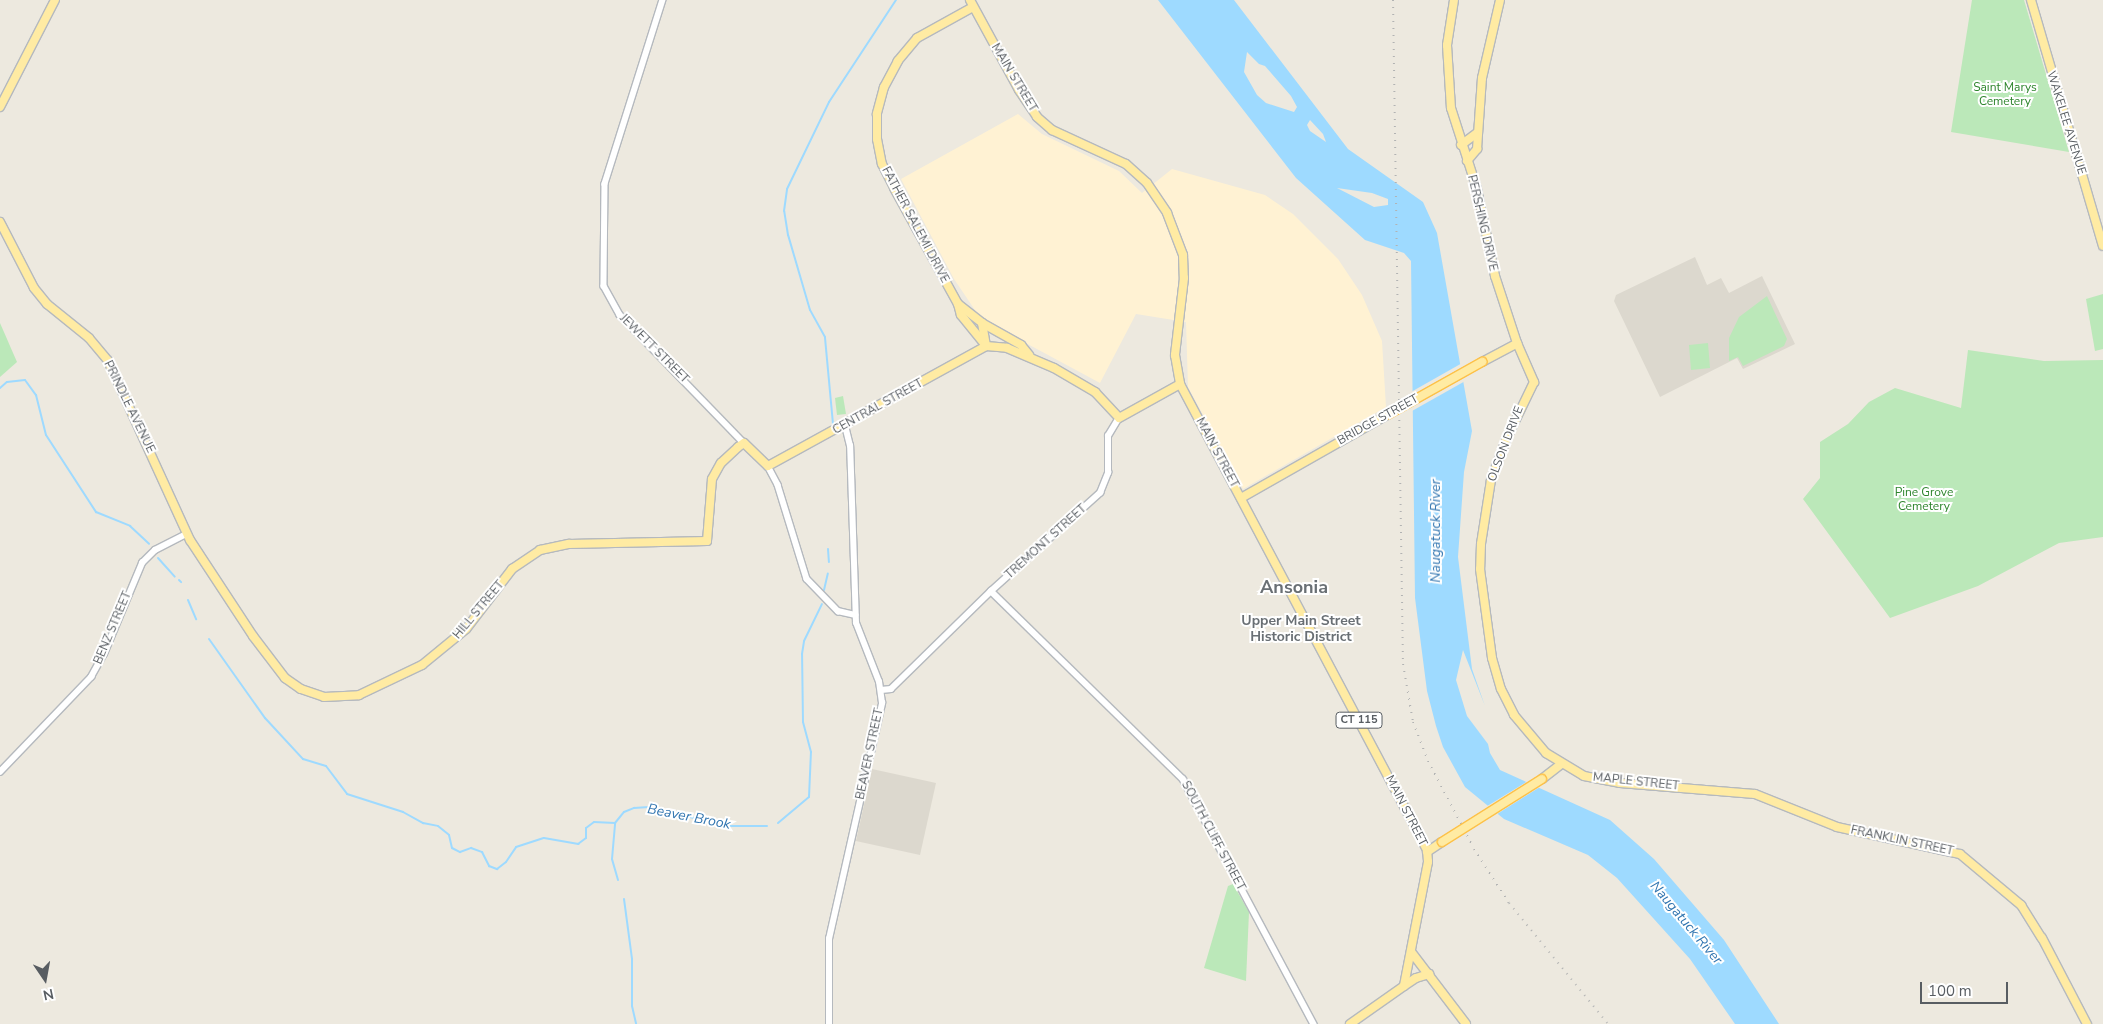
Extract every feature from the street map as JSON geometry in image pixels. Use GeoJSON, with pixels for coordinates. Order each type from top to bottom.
{"type":"FeatureCollection","features":[{"type":"Feature","properties":{"kind":"main road"},"geometry":{"type":"LineString","coordinates":[[0,107],[54,0]]}},
{"type":"Feature","properties":{"kind":"main road","name":"PERSHING DRIVE"},"geometry":{"type":"LineString","coordinates":[[1454,0],[1447,45],[1447,80],[1461,144],[1477,189],[1494,276],[1517,343],[1534,382]]}},
{"type":"Feature","properties":{"kind":"main road"},"geometry":{"type":"LineString","coordinates":[[1467,161],[1476,153],[1482,78],[1500,0]]}},
{"type":"Feature","properties":{"kind":"main road","name":"WAKELEE AVENUE"},"geometry":{"type":"LineString","coordinates":[[2031,0],[2103,246]]}},
{"type":"Feature","properties":{"kind":"main road","name":"FATHER SALEMI DRIVE"},"geometry":{"type":"LineString","coordinates":[[972,4],[917,38],[898,62],[884,88],[877,114],[882,164],[958,304],[961,315],[986,346]]}},
{"type":"Feature","properties":{"kind":"main road","name":"MAIN STREET"},"geometry":{"type":"LineString","coordinates":[[972,4],[1020,94],[1037,117],[1052,130],[1126,164],[1147,183],[1167,213],[1183,255],[1184,278],[1175,355],[1180,384],[1427,852],[1412,953],[1404,986]]}},
{"type":"Feature","properties":{"kind":"main road"},"geometry":{"type":"LineString","coordinates":[[1461,144],[1477,133]]}},
{"type":"Feature","properties":{"kind":"main road","name":"PRINDLE AVENUE"},"geometry":{"type":"LineString","coordinates":[[0,222],[34,288],[88,338],[108,361],[187,534]]}},
{"type":"Feature","properties":{"kind":"main road","name":"FATHER SALEMI DRIVE"},"geometry":{"type":"LineString","coordinates":[[958,304],[982,323],[1021,345],[1031,357]]}},
{"type":"Feature","properties":{"kind":"main road"},"geometry":{"type":"LineString","coordinates":[[982,323],[986,346],[1031,357],[1095,392],[1119,418],[1180,384]]}},
{"type":"Feature","properties":{"kind":"main road","name":"BRIDGE STREET"},"geometry":{"type":"LineString","coordinates":[[1241,498],[1517,343]]}},
{"type":"Feature","properties":{"kind":"main road","name":"CENTRAL STREET"},"geometry":{"type":"LineString","coordinates":[[768,466],[844,426],[986,346]]}},
{"type":"Feature","properties":{"kind":"main road","name":"OLSON DRIVE"},"geometry":{"type":"LineString","coordinates":[[1534,382],[1500,456],[1485,510],[1480,569],[1492,658],[1501,689],[1514,715],[1528,734],[1561,764]]}},
{"type":"Feature","properties":{"kind":"main road","name":"JEWETT STREET"},"geometry":{"type":"LineString","coordinates":[[744,443],[768,466]]}},
{"type":"Feature","properties":{"kind":"main road","name":"HILL STREET"},"geometry":{"type":"LineString","coordinates":[[187,534],[280,674],[312,694],[341,698],[380,687],[433,658],[473,621],[512,569],[540,550],[569,544],[707,542],[712,479],[721,463],[744,443]]}},
{"type":"Feature","properties":{"kind":"main road"},"geometry":{"type":"LineString","coordinates":[[1427,852],[1542,779],[1561,764]]}},
{"type":"Feature","properties":{"kind":"main road","name":"MAPLE STREET"},"geometry":{"type":"LineString","coordinates":[[1561,764],[1598,780],[1755,794],[1837,827]]}},
{"type":"Feature","properties":{"kind":"main road","name":"FRANKLIN STREET"},"geometry":{"type":"LineString","coordinates":[[1837,827],[1960,854],[2021,905],[2042,938],[2087,1024]]}},
{"type":"Feature","properties":{"kind":"main road"},"geometry":{"type":"LineString","coordinates":[[1412,953],[1466,1024]]}},
{"type":"Feature","properties":{"kind":"main road"},"geometry":{"type":"LineString","coordinates":[[1350,1024],[1404,986],[1429,974]]}},
{"type":"Feature","properties":{"kind":"street","name":"JEWETT STREET"},"geometry":{"type":"LineString","coordinates":[[662,0],[605,184],[604,286],[620,315],[744,443]]}},
{"type":"Feature","properties":{"kind":"street","name":"TREMONT STREET"},"geometry":{"type":"LineString","coordinates":[[881,690],[891,689],[991,591],[1100,493],[1108,473],[1108,436],[1119,418]]}},
{"type":"Feature","properties":{"kind":"street","name":"BEAVER STREET"},"geometry":{"type":"LineString","coordinates":[[829,1024],[829,939],[882,703],[881,690],[859,634],[856,615],[850,446],[844,426]]}},
{"type":"Feature","properties":{"kind":"street","name":"JEWETT STREET"},"geometry":{"type":"LineString","coordinates":[[768,466],[778,485],[807,579],[838,611],[856,615]]}},
{"type":"Feature","properties":{"kind":"street","name":"BENZ STREET"},"geometry":{"type":"LineString","coordinates":[[0,772],[91,676],[147,556],[187,534]]}},
{"type":"Feature","properties":{"kind":"street","name":"SOUTH CLIFF STREET"},"geometry":{"type":"LineString","coordinates":[[991,591],[1173,767],[1183,779],[1221,854],[1314,1024]]}},
{"type":"Feature","properties":{"kind":"shaded area"},"geometry":{"type":"Polygon","coordinates":[[[1018,114],[1042,134],[1119,171],[1142,193],[1172,169],[1265,195],[1293,214],[1338,259],[1362,295],[1382,341],[1386,407],[1243,489],[1188,387],[1186,322],[1136,314],[1100,383],[981,319],[954,279],[901,179],[1018,114]]]}},
{"type":"Feature","properties":{"kind":"shaded area"},"geometry":{"type":"Polygon","coordinates":[[[1695,257],[1707,285],[1721,278],[1729,293],[1762,276],[1795,344],[1743,369],[1737,358],[1660,397],[1614,301],[1616,295],[1695,257]]]}},
{"type":"Feature","properties":{"kind":"shaded area"},"geometry":{"type":"Polygon","coordinates":[[[872,769],[936,783],[920,855],[856,841],[872,769]]]}},
{"type":"Feature","properties":{"kind":"green space","name":"Saint Marys Cemetery"},"geometry":{"type":"Polygon","coordinates":[[[1972,0],[2024,0],[2069,152],[1951,132],[1972,0]]]}},
{"type":"Feature","properties":{"kind":"green space"},"geometry":{"type":"Polygon","coordinates":[[[2103,294],[2103,349],[2095,351],[2086,299],[2103,294]]]}},
{"type":"Feature","properties":{"kind":"green space"},"geometry":{"type":"Polygon","coordinates":[[[1767,296],[1787,339],[1784,346],[1743,366],[1738,357],[1729,361],[1729,338],[1739,317],[1767,296]]]}},
{"type":"Feature","properties":{"kind":"green space"},"geometry":{"type":"Polygon","coordinates":[[[0,323],[17,362],[0,377],[0,323]]]}},
{"type":"Feature","properties":{"kind":"green space"},"geometry":{"type":"Polygon","coordinates":[[[1708,343],[1710,368],[1691,370],[1689,345],[1708,343]]]}},
{"type":"Feature","properties":{"kind":"green space","name":"Pine Grove Cemetery"},"geometry":{"type":"Polygon","coordinates":[[[1968,350],[2044,361],[2103,360],[2103,537],[2059,543],[1978,586],[1890,618],[1803,499],[1820,478],[1820,442],[1848,424],[1869,402],[1895,388],[1961,408],[1968,350]]]}},
{"type":"Feature","properties":{"kind":"green space"},"geometry":{"type":"Polygon","coordinates":[[[843,396],[846,414],[837,415],[835,398],[843,396]]]}},
{"type":"Feature","properties":{"kind":"green space"},"geometry":{"type":"Polygon","coordinates":[[[1233,884],[1249,912],[1246,981],[1204,968],[1228,886],[1233,884]]]}},
{"type":"Feature","properties":{"kind":"water","name":"Naugatuck River"},"geometry":{"type":"Polygon","coordinates":[[[1158,0],[1234,0],[1348,149],[1423,202],[1437,233],[1472,431],[1464,472],[1458,557],[1472,669],[1485,706],[1463,650],[1456,680],[1467,716],[1488,744],[1490,753],[1500,770],[1610,820],[1654,859],[1724,940],[1779,1024],[1735,1024],[1690,959],[1617,878],[1588,855],[1504,819],[1465,787],[1443,747],[1436,726],[1427,691],[1415,598],[1411,261],[1404,253],[1365,240],[1296,178],[1158,0]],[[1247,52],[1244,72],[1257,95],[1266,103],[1294,112],[1297,107],[1291,96],[1265,66],[1259,64],[1247,52]],[[1310,120],[1307,125],[1310,131],[1326,142],[1323,134],[1310,120]],[[1337,188],[1374,207],[1388,205],[1388,199],[1372,193],[1337,188]]]}},
{"type":"Feature","properties":{"kind":"pier"},"geometry":{"type":"Polygon","coordinates":[[[1464,362],[1467,380],[1412,411],[1411,392],[1464,362]]]}},
{"type":"Feature","properties":{"kind":"pier"},"geometry":{"type":"Polygon","coordinates":[[[1528,781],[1540,787],[1494,816],[1484,808],[1528,781]]]}},
{"type":"Feature","properties":{"kind":"waterway"},"geometry":{"type":"LineString","coordinates":[[833,424],[825,337],[810,310],[788,235],[784,211],[787,189],[829,102],[896,0]]}},
{"type":"Feature","properties":{"kind":"waterway"},"geometry":{"type":"LineString","coordinates":[[0,388],[7,382],[25,380],[36,395],[46,435],[96,512],[130,526],[149,544]]}},
{"type":"Feature","properties":{"kind":"waterway","name":"Beaver Brook"},"geometry":{"type":"LineString","coordinates":[[828,549],[829,562]]}},
{"type":"Feature","properties":{"kind":"waterway"},"geometry":{"type":"LineString","coordinates":[[158,558],[175,577]]}},
{"type":"Feature","properties":{"kind":"waterway","name":"Beaver Brook"},"geometry":{"type":"LineString","coordinates":[[824,590],[828,573]]}},
{"type":"Feature","properties":{"kind":"waterway"},"geometry":{"type":"LineString","coordinates":[[188,600],[196,619]]}},
{"type":"Feature","properties":{"kind":"waterway","name":"Beaver Brook"},"geometry":{"type":"LineString","coordinates":[[778,823],[809,797],[811,752],[803,722],[802,654],[804,641],[822,604]]}},
{"type":"Feature","properties":{"kind":"waterway"},"geometry":{"type":"LineString","coordinates":[[209,639],[265,718],[303,759],[326,766],[347,794],[403,812],[423,823],[438,826],[449,835],[452,848],[460,852],[471,848],[482,852],[489,866],[497,869],[506,862],[516,847],[544,838],[578,844],[586,838],[586,828],[594,822],[615,823]]}},
{"type":"Feature","properties":{"kind":"waterway","name":"Beaver Brook"},"geometry":{"type":"LineString","coordinates":[[618,880],[612,859],[615,823],[624,812],[634,808],[649,807],[727,826],[767,826]]}},
{"type":"Feature","properties":{"kind":"waterway","name":"Beaver Brook"},"geometry":{"type":"LineString","coordinates":[[624,899],[632,959],[632,1006],[636,1024]]}},
{"type":"Feature","properties":{"kind":"railway"},"geometry":{"type":"LineString","coordinates":[[1393,0],[1403,664],[1413,722],[1428,761],[1471,843]]}},
{"type":"Feature","properties":{"kind":"railway"},"geometry":{"type":"LineString","coordinates":[[1474,849],[1509,903],[1608,1024]]}},
{"type":"Feature","properties":{"kind":"district","name":"Ansonia"},"geometry":{"type":"Point","coordinates":[1294,587]}},
{"type":"Feature","properties":{"kind":"district","name":"Upper Main Street Historic District"},"geometry":{"type":"Point","coordinates":[1301,630]}}]}
